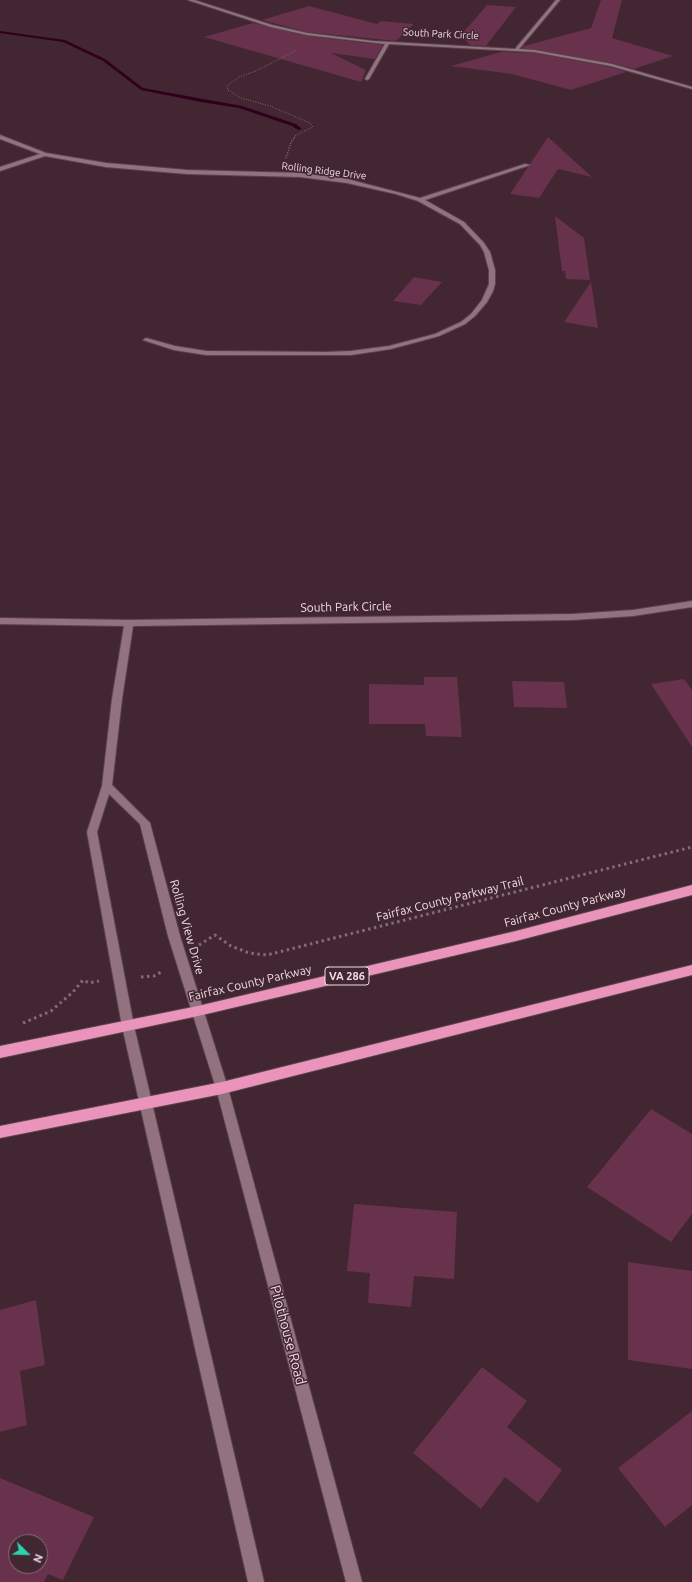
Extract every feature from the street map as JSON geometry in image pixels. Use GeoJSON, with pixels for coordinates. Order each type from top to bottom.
{"type":"FeatureCollection","features":[{"type":"Feature","properties":{"kind":"highway","name":"Fairfax County Parkway"},"geometry":{"type":"LineString","coordinates":[[0,1052],[198,1011],[516,936],[692,890]]}},
{"type":"Feature","properties":{"kind":"highway"},"geometry":{"type":"LineString","coordinates":[[0,1132],[222,1088],[692,970]]}},
{"type":"Feature","properties":{"kind":"street","name":"South Park Circle"},"geometry":{"type":"LineString","coordinates":[[190,0],[271,26],[325,36],[388,43],[517,49],[612,65],[692,88]]}},
{"type":"Feature","properties":{"kind":"street"},"geometry":{"type":"LineString","coordinates":[[517,49],[558,0]]}},
{"type":"Feature","properties":{"kind":"street"},"geometry":{"type":"LineString","coordinates":[[367,79],[388,43]]}},
{"type":"Feature","properties":{"kind":"street","name":"Rolling Ridge Drive"},"geometry":{"type":"LineString","coordinates":[[0,137],[45,154],[92,162],[148,169],[282,174],[320,177],[353,182],[392,191],[420,200],[452,217],[476,237],[487,252],[492,270],[492,284],[485,301],[473,315],[452,329],[423,340],[389,348],[351,353],[326,354],[206,352],[174,348],[146,340]]}},
{"type":"Feature","properties":{"kind":"street"},"geometry":{"type":"LineString","coordinates":[[0,170],[45,154]]}},
{"type":"Feature","properties":{"kind":"street"},"geometry":{"type":"LineString","coordinates":[[420,200],[527,165]]}},
{"type":"Feature","properties":{"kind":"street","name":"South Park Circle"},"geometry":{"type":"LineString","coordinates":[[0,621],[129,623],[573,617],[633,613],[692,604]]}},
{"type":"Feature","properties":{"kind":"street"},"geometry":{"type":"LineString","coordinates":[[129,623],[117,700],[107,786],[92,832],[128,1026],[147,1103],[256,1582]]}},
{"type":"Feature","properties":{"kind":"street","name":"Rolling View Drive"},"geometry":{"type":"LineString","coordinates":[[107,786],[145,823],[174,936],[222,1088]]}},
{"type":"Feature","properties":{"kind":"street","name":"Pilothouse Road"},"geometry":{"type":"LineString","coordinates":[[222,1088],[354,1582]]}},
{"type":"Feature","properties":{"kind":"path"},"geometry":{"type":"LineString","coordinates":[[282,174],[291,142],[296,135],[313,128],[310,123],[270,106],[240,98],[228,90],[227,86],[239,77],[256,71],[325,36]]}},
{"type":"Feature","properties":{"kind":"path","name":"Fairfax County Parkway Trail"},"geometry":{"type":"LineString","coordinates":[[181,958],[215,935],[230,946],[249,953],[267,955],[692,847]]}},
{"type":"Feature","properties":{"kind":"path"},"geometry":{"type":"LineString","coordinates":[[19,1024],[25,1023],[51,1011],[73,992],[83,980],[89,983],[154,976],[181,958]]}},
{"type":"Feature","properties":{"kind":"building"},"geometry":{"type":"Polygon","coordinates":[[[601,0],[622,0],[612,38],[673,56],[634,69],[612,63],[522,48],[524,46],[591,28],[601,0]]]}},
{"type":"Feature","properties":{"kind":"building"},"geometry":{"type":"Polygon","coordinates":[[[487,5],[516,7],[486,46],[470,45],[461,35],[487,5]]]}},
{"type":"Feature","properties":{"kind":"building"},"geometry":{"type":"Polygon","coordinates":[[[309,6],[377,24],[381,21],[414,24],[396,41],[307,32],[262,20],[309,6]]]}},
{"type":"Feature","properties":{"kind":"building"},"geometry":{"type":"Polygon","coordinates":[[[253,23],[307,36],[383,45],[375,59],[331,53],[366,70],[361,82],[204,37],[253,23]]]}},
{"type":"Feature","properties":{"kind":"building"},"geometry":{"type":"Polygon","coordinates":[[[501,52],[534,53],[611,67],[626,72],[571,90],[512,74],[451,66],[501,52]]]}},
{"type":"Feature","properties":{"kind":"building"},"geometry":{"type":"Polygon","coordinates":[[[548,137],[592,177],[558,169],[539,198],[510,194],[528,167],[531,166],[530,164],[548,137]]]}},
{"type":"Feature","properties":{"kind":"building"},"geometry":{"type":"Polygon","coordinates":[[[555,216],[584,238],[590,280],[566,279],[565,271],[562,271],[555,216]]]}},
{"type":"Feature","properties":{"kind":"building"},"geometry":{"type":"Polygon","coordinates":[[[414,277],[442,282],[421,305],[393,301],[414,277]]]}},
{"type":"Feature","properties":{"kind":"building"},"geometry":{"type":"Polygon","coordinates":[[[591,282],[598,328],[564,322],[591,282]]]}},
{"type":"Feature","properties":{"kind":"building"},"geometry":{"type":"Polygon","coordinates":[[[424,677],[457,677],[462,737],[426,736],[425,724],[369,724],[369,684],[424,685],[424,677]]]}},
{"type":"Feature","properties":{"kind":"building"},"geometry":{"type":"Polygon","coordinates":[[[684,679],[692,690],[692,747],[651,684],[684,679]]]}},
{"type":"Feature","properties":{"kind":"building"},"geometry":{"type":"Polygon","coordinates":[[[512,681],[564,682],[567,708],[514,707],[512,681]]]}},
{"type":"Feature","properties":{"kind":"building"},"geometry":{"type":"Polygon","coordinates":[[[651,1109],[692,1134],[692,1214],[671,1242],[587,1187],[651,1109]]]}},
{"type":"Feature","properties":{"kind":"building"},"geometry":{"type":"Polygon","coordinates":[[[354,1204],[457,1212],[454,1279],[414,1276],[411,1307],[368,1303],[370,1273],[347,1271],[354,1204]]]}},
{"type":"Feature","properties":{"kind":"building"},"geometry":{"type":"Polygon","coordinates":[[[628,1262],[692,1271],[692,1369],[628,1360],[628,1262]]]}},
{"type":"Feature","properties":{"kind":"building"},"geometry":{"type":"Polygon","coordinates":[[[36,1300],[45,1365],[20,1371],[27,1425],[0,1432],[0,1310],[36,1300]]]}},
{"type":"Feature","properties":{"kind":"building"},"geometry":{"type":"Polygon","coordinates":[[[482,1367],[527,1401],[507,1427],[562,1470],[538,1503],[505,1477],[481,1509],[413,1453],[482,1367]]]}},
{"type":"Feature","properties":{"kind":"building"},"geometry":{"type":"Polygon","coordinates":[[[692,1411],[692,1505],[665,1527],[618,1468],[692,1411]]]}},
{"type":"Feature","properties":{"kind":"building"},"geometry":{"type":"Polygon","coordinates":[[[0,1478],[94,1517],[63,1580],[48,1574],[44,1582],[0,1582],[0,1478]]]}},
{"type":"Feature","properties":{"kind":"waterway"},"geometry":{"type":"LineString","coordinates":[[0,32],[64,41],[104,60],[142,89],[240,107],[294,125],[300,129]]}}]}
